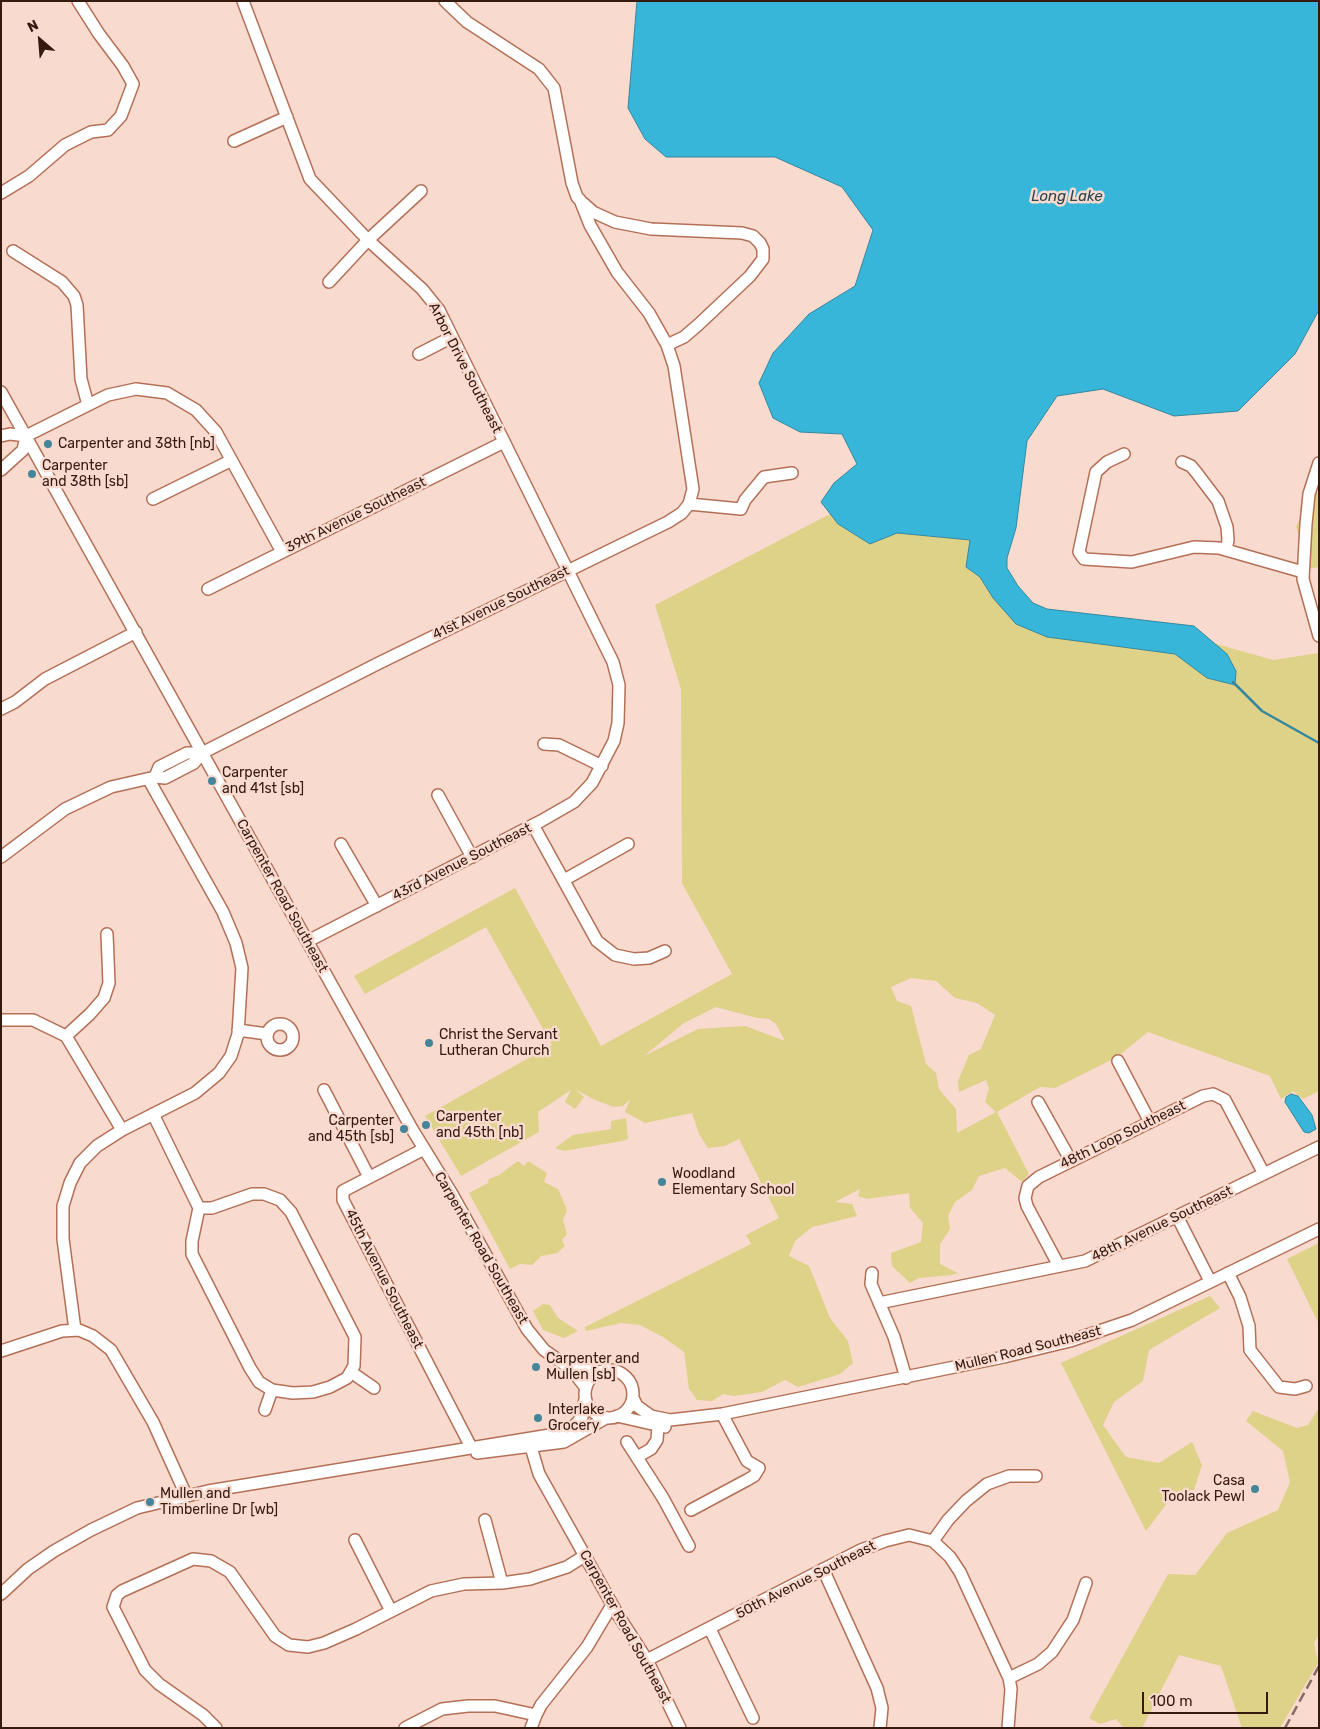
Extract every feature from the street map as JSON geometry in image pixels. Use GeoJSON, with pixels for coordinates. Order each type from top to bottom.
{"type":"FeatureCollection","features":[{"type":"Feature","properties":{"kind":"street"},"geometry":{"type":"LineString","coordinates":[[1,193],[29,176],[65,145],[91,132],[108,130],[121,116],[133,84],[123,66],[99,34],[78,1]]}},
{"type":"Feature","properties":{"kind":"street","name":"Arbor Drive Southeast"},"geometry":{"type":"LineString","coordinates":[[242,1],[310,179],[368,240],[433,302],[613,662],[619,685],[618,723],[614,740],[602,766]]}},
{"type":"Feature","properties":{"kind":"street"},"geometry":{"type":"LineString","coordinates":[[445,1],[467,22],[531,63],[548,78],[559,106],[572,183],[590,225],[617,272],[649,313],[667,345],[674,366],[693,489],[689,504],[741,509],[745,500],[764,477],[792,473]]}},
{"type":"Feature","properties":{"kind":"street"},"geometry":{"type":"LineString","coordinates":[[234,140],[287,117]]}},
{"type":"Feature","properties":{"kind":"street"},"geometry":{"type":"LineString","coordinates":[[329,282],[368,240],[421,191]]}},
{"type":"Feature","properties":{"kind":"street"},"geometry":{"type":"LineString","coordinates":[[580,200],[593,212],[615,222],[651,229],[742,234],[752,236],[760,243],[763,249],[763,259],[750,276],[698,326],[684,337],[667,345]]}},
{"type":"Feature","properties":{"kind":"street"},"geometry":{"type":"LineString","coordinates":[[12,251],[62,282],[74,296],[77,304],[81,379],[88,405]]}},
{"type":"Feature","properties":{"kind":"street"},"geometry":{"type":"LineString","coordinates":[[419,354],[452,338]]}},
{"type":"Feature","properties":{"kind":"street"},"geometry":{"type":"LineString","coordinates":[[1,436],[10,434],[26,436],[108,395],[136,390],[167,393],[196,410],[216,432],[230,461],[282,552]]}},
{"type":"Feature","properties":{"kind":"street","name":"Carpenter Road Southeast"},"geometry":{"type":"LineString","coordinates":[[1,392],[424,1149],[532,1338],[579,1378],[585,1393]]}},
{"type":"Feature","properties":{"kind":"street"},"geometry":{"type":"LineString","coordinates":[[1,470],[23,450],[26,436]]}},
{"type":"Feature","properties":{"kind":"street","name":"39th Avenue Southeast"},"geometry":{"type":"LineString","coordinates":[[208,589],[504,442]]}},
{"type":"Feature","properties":{"kind":"street"},"geometry":{"type":"LineString","coordinates":[[1124,454],[1107,462],[1096,472],[1079,552],[1084,559],[1132,562],[1194,547],[1226,550],[1304,572]]}},
{"type":"Feature","properties":{"kind":"street"},"geometry":{"type":"LineString","coordinates":[[153,498],[230,461]]}},
{"type":"Feature","properties":{"kind":"street"},"geometry":{"type":"LineString","coordinates":[[1182,462],[1191,466],[1218,501],[1227,527],[1228,540],[1226,550]]}},
{"type":"Feature","properties":{"kind":"street"},"geometry":{"type":"LineString","coordinates":[[1319,463],[1309,494],[1303,579],[1319,636]]}},
{"type":"Feature","properties":{"kind":"street","name":"41st Avenue Southeast"},"geometry":{"type":"LineString","coordinates":[[1,857],[65,809],[111,787],[152,778],[165,778],[194,763],[202,753],[668,522],[682,513],[689,504]]}},
{"type":"Feature","properties":{"kind":"street"},"geometry":{"type":"LineString","coordinates":[[1,709],[16,702],[45,679],[136,632]]}},
{"type":"Feature","properties":{"kind":"street"},"geometry":{"type":"LineString","coordinates":[[544,744],[558,746],[602,766]]}},
{"type":"Feature","properties":{"kind":"street","name":"43rd Avenue Southeast"},"geometry":{"type":"LineString","coordinates":[[308,941],[472,857],[574,802],[592,783],[602,766]]}},
{"type":"Feature","properties":{"kind":"street"},"geometry":{"type":"LineString","coordinates":[[75,1330],[63,1239],[63,1206],[70,1183],[80,1163],[97,1146],[122,1130],[195,1093],[219,1073],[231,1056],[238,1030],[242,968],[236,943],[223,912],[152,778]]}},
{"type":"Feature","properties":{"kind":"street"},"geometry":{"type":"LineString","coordinates":[[438,795],[472,857]]}},
{"type":"Feature","properties":{"kind":"street"},"geometry":{"type":"LineString","coordinates":[[533,825],[597,941],[615,955],[634,959],[649,958],[665,951]]}},
{"type":"Feature","properties":{"kind":"street"},"geometry":{"type":"LineString","coordinates":[[341,844],[377,906]]}},
{"type":"Feature","properties":{"kind":"street"},"geometry":{"type":"LineString","coordinates":[[564,880],[628,844]]}},
{"type":"Feature","properties":{"kind":"street"},"geometry":{"type":"LineString","coordinates":[[66,1036],[104,998],[109,983],[106,934]]}},
{"type":"Feature","properties":{"kind":"street"},"geometry":{"type":"LineString","coordinates":[[1,1020],[33,1020],[66,1036],[122,1130]]}},
{"type":"Feature","properties":{"kind":"street"},"geometry":{"type":"LineString","coordinates":[[238,1030],[267,1034]]}},
{"type":"Feature","properties":{"kind":"street"},"geometry":{"type":"LineString","coordinates":[[1118,1061],[1150,1122]]}},
{"type":"Feature","properties":{"kind":"street"},"geometry":{"type":"LineString","coordinates":[[324,1090],[369,1177]]}},
{"type":"Feature","properties":{"kind":"street","name":"48th Loop Southeast"},"geometry":{"type":"LineString","coordinates":[[1059,1266],[1027,1206],[1025,1194],[1033,1180],[1203,1096],[1213,1094],[1228,1103],[1264,1174]]}},
{"type":"Feature","properties":{"kind":"street"},"geometry":{"type":"LineString","coordinates":[[1038,1102],[1071,1161]]}},
{"type":"Feature","properties":{"kind":"street"},"geometry":{"type":"LineString","coordinates":[[153,1114],[199,1208],[192,1241],[192,1254],[259,1382],[272,1390],[293,1393],[313,1392],[330,1387],[347,1378],[354,1366],[356,1337],[291,1212],[280,1200],[264,1194],[252,1194],[212,1208],[199,1208]]}},
{"type":"Feature","properties":{"kind":"street","name":"48th Avenue Southeast"},"geometry":{"type":"LineString","coordinates":[[879,1303],[1100,1256],[1319,1147]]}},
{"type":"Feature","properties":{"kind":"street","name":"45th Avenue Southeast"},"geometry":{"type":"LineString","coordinates":[[424,1149],[343,1191],[343,1200],[470,1447]]}},
{"type":"Feature","properties":{"kind":"street"},"geometry":{"type":"LineString","coordinates":[[1178,1216],[1210,1282]]}},
{"type":"Feature","properties":{"kind":"street","name":"Mullen Road Southeast"},"geometry":{"type":"LineString","coordinates":[[633,1398],[637,1406],[645,1413],[657,1418],[670,1420],[721,1414],[1004,1357],[1086,1336],[1132,1320],[1319,1229]]}},
{"type":"Feature","properties":{"kind":"street"},"geometry":{"type":"LineString","coordinates":[[872,1273],[871,1284],[894,1336],[906,1378]]}},
{"type":"Feature","properties":{"kind":"street"},"geometry":{"type":"LineString","coordinates":[[1228,1273],[1240,1297],[1249,1326],[1250,1350],[1279,1387],[1295,1389],[1306,1386]]}},
{"type":"Feature","properties":{"kind":"street"},"geometry":{"type":"LineString","coordinates":[[1,1351],[62,1331],[75,1330],[93,1336],[111,1350],[153,1422],[186,1495]]}},
{"type":"Feature","properties":{"kind":"street","name":"Carpenter Road Southeast"},"geometry":{"type":"LineString","coordinates":[[562,1362],[586,1370],[600,1372]]}},
{"type":"Feature","properties":{"kind":"street"},"geometry":{"type":"LineString","coordinates":[[440,1454],[466,1454],[531,1447],[549,1445],[573,1438],[627,1409],[633,1398],[633,1390],[627,1378],[616,1371],[600,1372],[591,1378],[585,1393],[582,1417],[575,1425],[535,1443],[531,1447]]}},
{"type":"Feature","properties":{"kind":"street"},"geometry":{"type":"LineString","coordinates":[[351,1372],[374,1388]]}},
{"type":"Feature","properties":{"kind":"street"},"geometry":{"type":"LineString","coordinates":[[265,1410],[272,1390]]}},
{"type":"Feature","properties":{"kind":"street"},"geometry":{"type":"LineString","coordinates":[[585,1393],[591,1410],[612,1417]]}},
{"type":"Feature","properties":{"kind":"street"},"geometry":{"type":"LineString","coordinates":[[690,1510],[748,1480],[760,1468],[747,1461],[721,1414]]}},
{"type":"Feature","properties":{"kind":"street","name":"Mullen Road Southeast"},"geometry":{"type":"LineString","coordinates":[[612,1417],[671,1427],[702,1422],[721,1414]]}},
{"type":"Feature","properties":{"kind":"street"},"geometry":{"type":"LineString","coordinates":[[637,1457],[651,1449],[657,1440],[658,1426]]}},
{"type":"Feature","properties":{"kind":"street"},"geometry":{"type":"LineString","coordinates":[[1,1594],[28,1570],[54,1551],[91,1530],[137,1508],[186,1495],[556,1434]]}},
{"type":"Feature","properties":{"kind":"street"},"geometry":{"type":"LineString","coordinates":[[627,1442],[663,1498],[689,1546]]}},
{"type":"Feature","properties":{"kind":"street"},"geometry":{"type":"LineString","coordinates":[[539,1474],[542,1459],[549,1445]]}},
{"type":"Feature","properties":{"kind":"street","name":"Carpenter Road Southeast"},"geometry":{"type":"LineString","coordinates":[[531,1447],[539,1474],[612,1605],[647,1660],[680,1728]]}},
{"type":"Feature","properties":{"kind":"street"},"geometry":{"type":"LineString","coordinates":[[1008,1728],[1011,1689],[1009,1678],[960,1572],[950,1557],[933,1541],[960,1507],[987,1484],[1009,1476],[1036,1476]]}},
{"type":"Feature","properties":{"kind":"street"},"geometry":{"type":"LineString","coordinates":[[485,1520],[502,1583]]}},
{"type":"Feature","properties":{"kind":"street","name":"50th Avenue Southeast"},"geometry":{"type":"LineString","coordinates":[[647,1660],[861,1550],[899,1536],[920,1536],[933,1541]]}},
{"type":"Feature","properties":{"kind":"street"},"geometry":{"type":"LineString","coordinates":[[355,1540],[391,1610]]}},
{"type":"Feature","properties":{"kind":"street"},"geometry":{"type":"LineString","coordinates":[[216,1728],[203,1715],[159,1684],[145,1670],[113,1607],[117,1595],[137,1583],[192,1558],[211,1560],[230,1572],[275,1636],[288,1645],[308,1647],[324,1643],[431,1591],[448,1586],[502,1583],[552,1572],[567,1567],[586,1556]]}},
{"type":"Feature","properties":{"kind":"street"},"geometry":{"type":"LineString","coordinates":[[823,1569],[877,1688],[882,1708],[880,1728]]}},
{"type":"Feature","properties":{"kind":"street"},"geometry":{"type":"LineString","coordinates":[[1009,1678],[1038,1664],[1052,1652],[1073,1620],[1086,1583]]}},
{"type":"Feature","properties":{"kind":"street"},"geometry":{"type":"LineString","coordinates":[[531,1728],[541,1705],[587,1647],[612,1605]]}},
{"type":"Feature","properties":{"kind":"street"},"geometry":{"type":"LineString","coordinates":[[710,1629],[754,1718]]}},
{"type":"Feature","properties":{"kind":"street"},"geometry":{"type":"LineString","coordinates":[[404,1728],[442,1709],[468,1706],[495,1706],[536,1715]]}},
{"type":"Feature","properties":{"kind":"shaded area"},"geometry":{"type":"Polygon","coordinates":[[[1316,492],[1319,494],[1319,567],[1308,569],[1296,526],[1316,492]]]}},
{"type":"Feature","properties":{"kind":"shaded area"},"geometry":{"type":"Polygon","coordinates":[[[830,514],[838,524],[870,544],[896,533],[970,540],[966,567],[980,577],[993,598],[1047,637],[1175,654],[1207,678],[1235,685],[1236,670],[1227,654],[1213,643],[1273,660],[1319,653],[1319,1091],[1303,1099],[1293,1091],[1281,1099],[1270,1076],[1148,1032],[1117,1057],[1055,1088],[1040,1087],[997,1112],[1029,1174],[1022,1182],[1005,1168],[979,1176],[972,1190],[955,1202],[948,1216],[950,1229],[940,1244],[940,1264],[958,1273],[952,1275],[919,1278],[910,1283],[892,1266],[891,1253],[921,1242],[923,1223],[910,1208],[909,1193],[867,1199],[858,1196],[860,1189],[835,1202],[852,1204],[857,1216],[812,1227],[795,1241],[789,1256],[809,1266],[830,1318],[848,1341],[853,1363],[840,1374],[798,1387],[785,1380],[762,1392],[734,1396],[723,1394],[712,1401],[697,1400],[689,1389],[684,1352],[663,1337],[640,1325],[621,1323],[586,1331],[585,1327],[751,1244],[746,1235],[779,1218],[739,1139],[725,1146],[708,1148],[699,1134],[692,1113],[645,1123],[625,1112],[630,1099],[623,1106],[614,1107],[595,1100],[575,1089],[584,1097],[575,1109],[565,1102],[571,1090],[538,1112],[539,1132],[461,1176],[425,1116],[552,1045],[486,927],[365,994],[354,976],[515,888],[601,1046],[732,974],[682,883],[681,689],[655,605],[830,514]],[[911,978],[891,987],[897,1001],[911,1006],[926,1064],[936,1073],[939,1089],[956,1109],[957,1133],[996,1112],[985,1102],[989,1088],[986,1080],[959,1092],[958,1081],[969,1055],[981,1049],[995,1015],[977,1003],[955,998],[936,981],[911,978]],[[716,1007],[684,1023],[644,1056],[698,1029],[745,1026],[785,1041],[776,1024],[769,1019],[757,1018],[716,1007]]]}},
{"type":"Feature","properties":{"kind":"shaded area"},"geometry":{"type":"Polygon","coordinates":[[[626,1118],[628,1139],[564,1151],[555,1148],[573,1135],[611,1129],[611,1121],[626,1118]]]}},
{"type":"Feature","properties":{"kind":"shaded area"},"geometry":{"type":"Polygon","coordinates":[[[518,1161],[524,1166],[528,1161],[547,1173],[544,1182],[558,1189],[567,1210],[563,1220],[567,1234],[562,1240],[565,1246],[557,1253],[541,1256],[532,1265],[520,1264],[510,1269],[469,1193],[488,1183],[489,1179],[499,1175],[518,1161]]]}},
{"type":"Feature","properties":{"kind":"shaded area"},"geometry":{"type":"Polygon","coordinates":[[[1319,1243],[1319,1324],[1287,1259],[1319,1243]]]}},
{"type":"Feature","properties":{"kind":"shaded area"},"geometry":{"type":"Polygon","coordinates":[[[1210,1296],[1220,1308],[1149,1350],[1143,1381],[1114,1402],[1103,1425],[1126,1457],[1159,1463],[1192,1442],[1202,1465],[1194,1490],[1174,1494],[1146,1531],[1061,1363],[1210,1296]]]}},
{"type":"Feature","properties":{"kind":"shaded area"},"geometry":{"type":"Polygon","coordinates":[[[543,1304],[550,1305],[558,1318],[578,1331],[564,1338],[543,1330],[533,1311],[543,1304]]]}},
{"type":"Feature","properties":{"kind":"shaded area"},"geometry":{"type":"Polygon","coordinates":[[[1319,1408],[1319,1634],[1314,1643],[1318,1663],[1280,1728],[1242,1728],[1221,1666],[1179,1655],[1142,1728],[1124,1728],[1116,1719],[1100,1724],[1089,1718],[1168,1574],[1195,1575],[1227,1533],[1278,1510],[1290,1482],[1283,1451],[1246,1421],[1253,1411],[1297,1428],[1308,1425],[1319,1408]]]}},
{"type":"Feature","properties":{"kind":"water","name":"Long Lake"},"geometry":{"type":"Polygon","coordinates":[[[637,1],[1319,1],[1319,310],[1295,354],[1238,411],[1174,416],[1103,389],[1057,396],[1027,441],[1016,528],[1007,558],[1007,568],[1018,586],[1033,603],[1047,609],[1194,626],[1227,654],[1236,671],[1235,685],[1207,678],[1175,654],[1047,637],[1016,624],[993,598],[980,577],[966,567],[970,540],[897,533],[870,544],[838,524],[821,502],[834,483],[857,464],[842,434],[800,432],[773,418],[759,383],[773,353],[809,314],[855,286],[873,230],[842,187],[775,157],[666,157],[645,139],[628,108],[637,1]]]}},
{"type":"Feature","properties":{"kind":"water"},"geometry":{"type":"Polygon","coordinates":[[[1291,1094],[1298,1096],[1312,1115],[1316,1129],[1309,1133],[1304,1132],[1285,1102],[1286,1097],[1291,1094]]]}},
{"type":"Feature","properties":{"kind":"waterway"},"geometry":{"type":"LineString","coordinates":[[1233,682],[1262,711],[1319,743]]}},
{"type":"Feature","properties":{"kind":"railway"},"geometry":{"type":"LineString","coordinates":[[1285,1728],[1319,1666]]}},
{"type":"Feature","properties":{"kind":"place","name":"Carpenter and 38th [nb]"},"geometry":{"type":"Point","coordinates":[48,444]}},
{"type":"Feature","properties":{"kind":"place","name":"Carpenter and 38th [sb]"},"geometry":{"type":"Point","coordinates":[32,474]}},
{"type":"Feature","properties":{"kind":"place","name":"Carpenter and 41st [sb]"},"geometry":{"type":"Point","coordinates":[212,781]}},
{"type":"Feature","properties":{"kind":"place","name":"Christ the Servant Lutheran Church"},"geometry":{"type":"Point","coordinates":[429,1043]}},
{"type":"Feature","properties":{"kind":"place","name":"Carpenter and 45th [nb]"},"geometry":{"type":"Point","coordinates":[426,1125]}},
{"type":"Feature","properties":{"kind":"place","name":"Carpenter and 45th [sb]"},"geometry":{"type":"Point","coordinates":[404,1129]}},
{"type":"Feature","properties":{"kind":"place","name":"Woodland Elementary School"},"geometry":{"type":"Point","coordinates":[662,1182]}},
{"type":"Feature","properties":{"kind":"place","name":"Carpenter and Mullen [sb]"},"geometry":{"type":"Point","coordinates":[536,1367]}},
{"type":"Feature","properties":{"kind":"place","name":"Interlake Grocery"},"geometry":{"type":"Point","coordinates":[538,1418]}},
{"type":"Feature","properties":{"kind":"place","name":"Casa Toolack Pewl"},"geometry":{"type":"Point","coordinates":[1255,1489]}},
{"type":"Feature","properties":{"kind":"place","name":"Mullen and Timberline Dr [wb]"},"geometry":{"type":"Point","coordinates":[150,1502]}}]}
